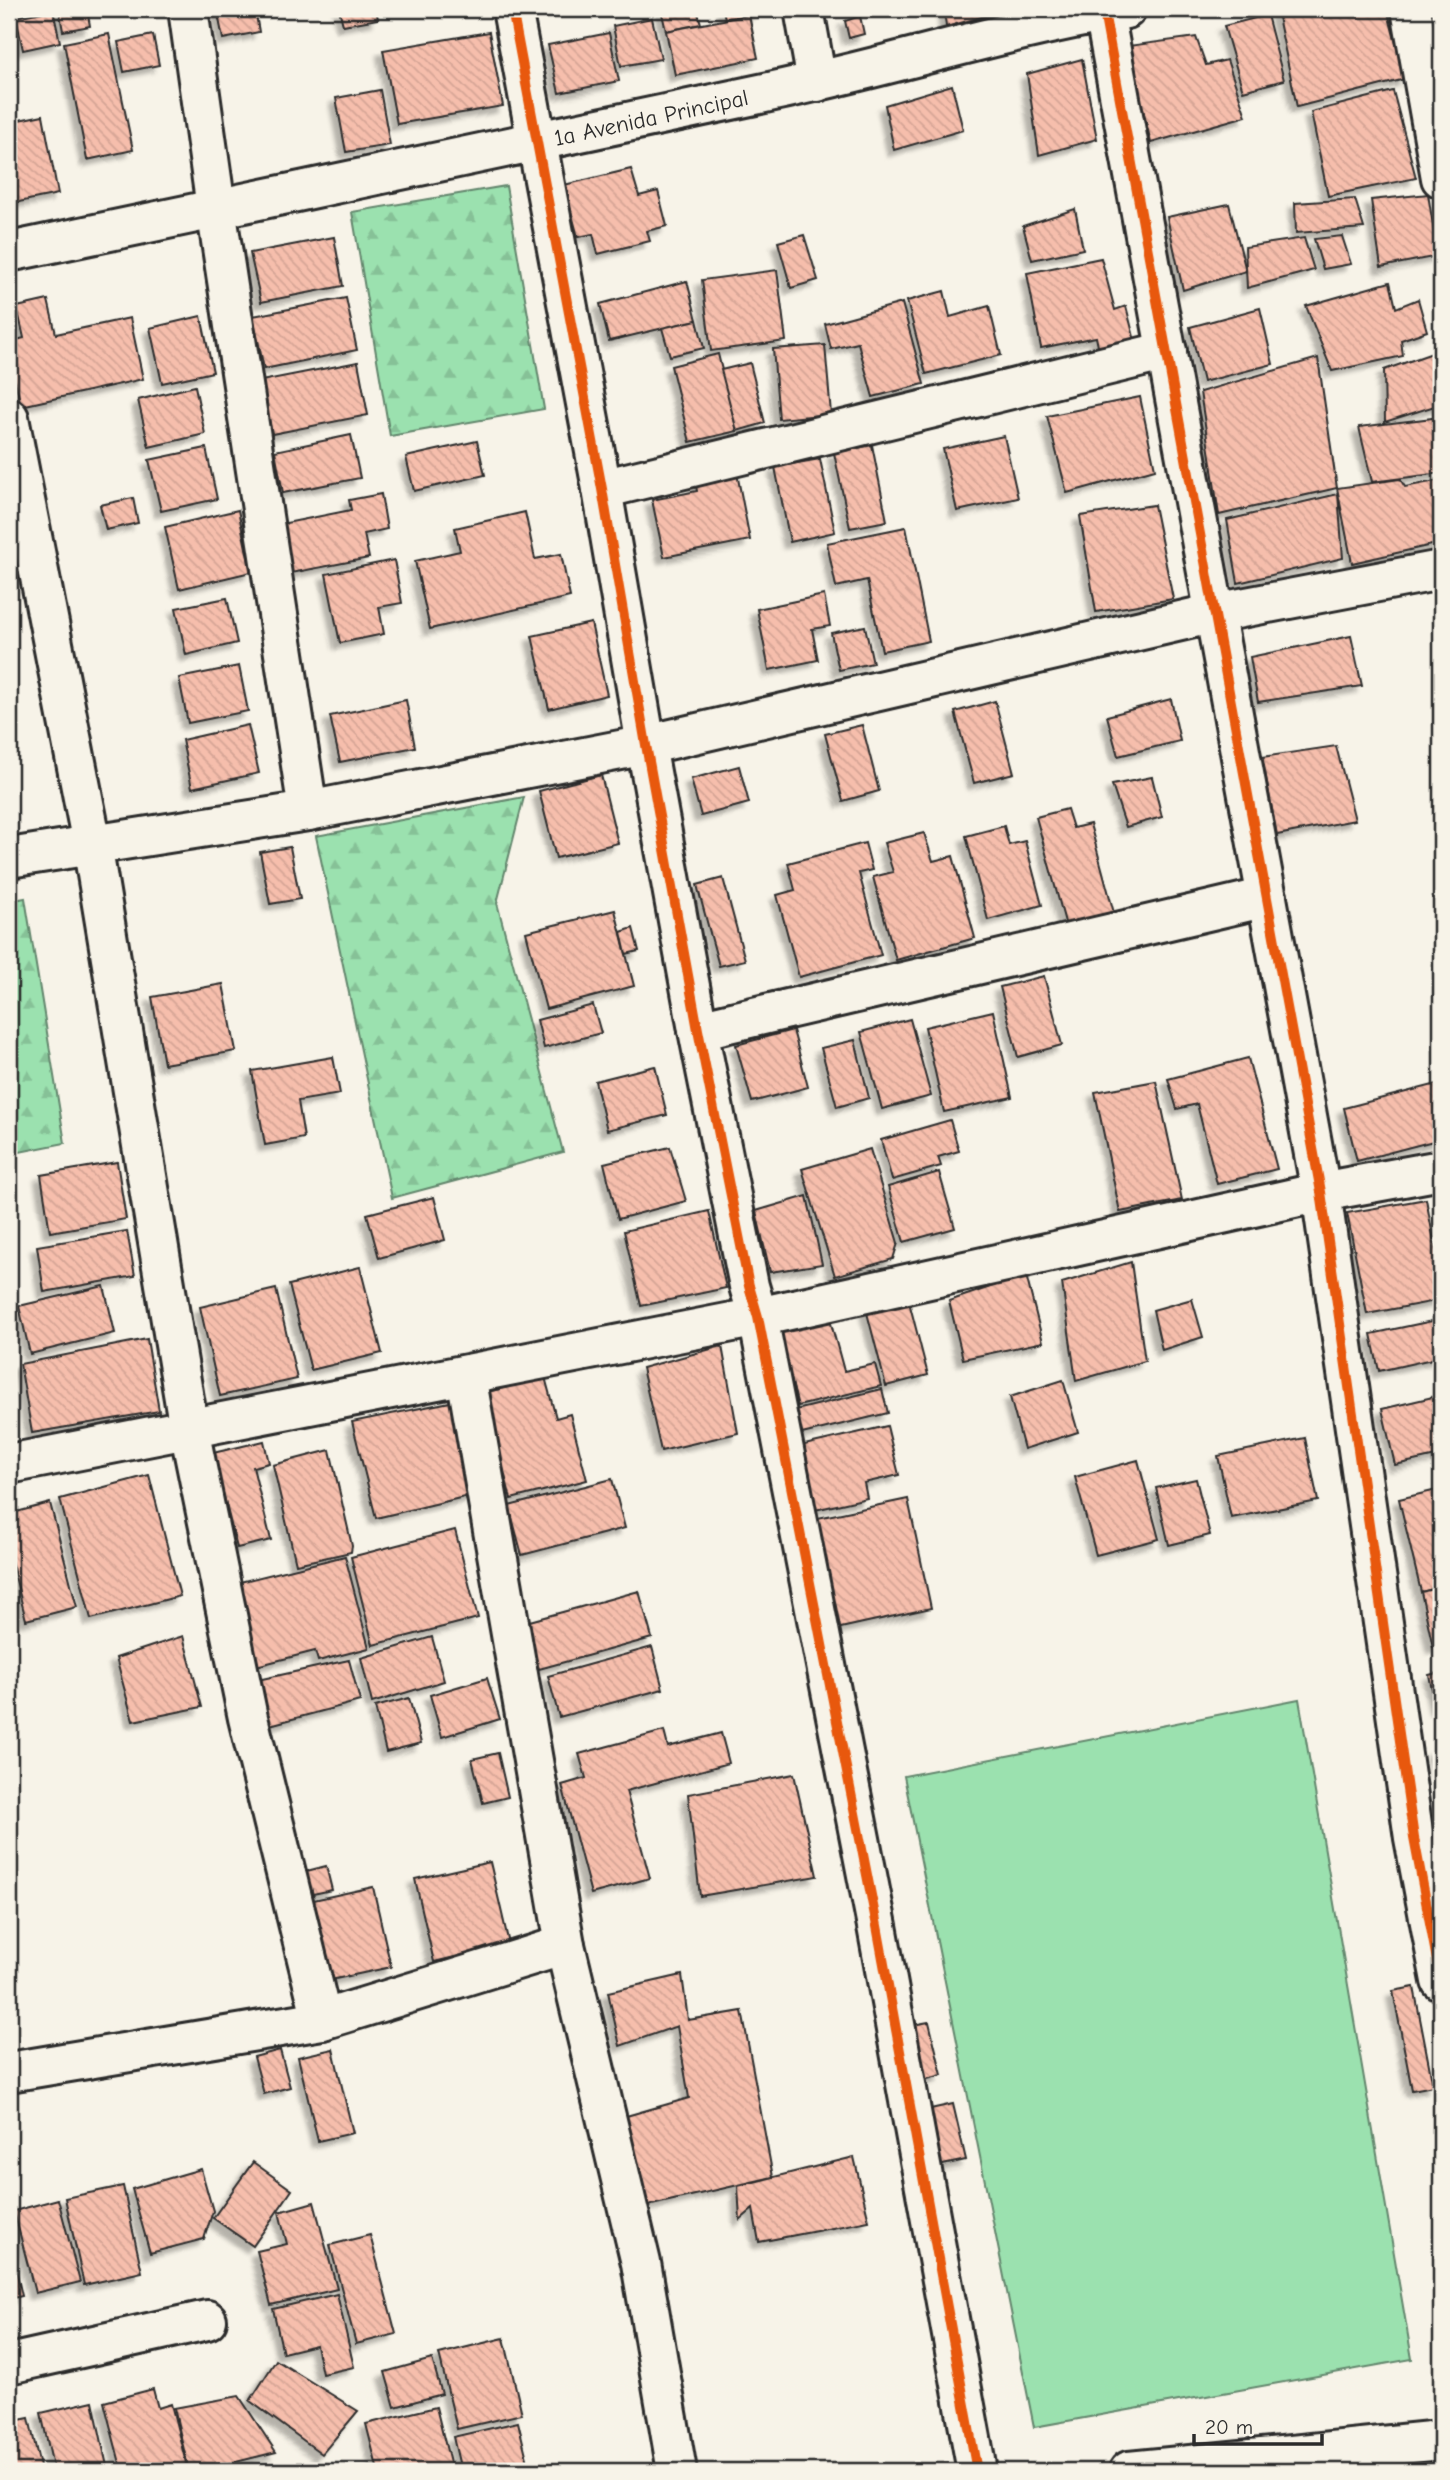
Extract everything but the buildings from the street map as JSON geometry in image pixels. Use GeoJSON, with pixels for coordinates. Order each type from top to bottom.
{"type":"FeatureCollection","features":[{"type":"Feature","properties":{"kind":"street"},"geometry":{"type":"LineString","coordinates":[[188,9],[308,811]]}},
{"type":"Feature","properties":{"kind":"street"},"geometry":{"type":"LineString","coordinates":[[512,9],[602,489],[698,1030],[749,1286],[758,1317],[877,1926],[977,2471]]}},
{"type":"Feature","properties":{"kind":"street"},"geometry":{"type":"LineString","coordinates":[[804,9],[817,82]]}},
{"type":"Feature","properties":{"kind":"street"},"geometry":{"type":"LineString","coordinates":[[1411,9],[1441,178]]}},
{"type":"Feature","properties":{"kind":"street"},"geometry":{"type":"LineString","coordinates":[[1115,11],[1167,351],[1321,1192],[1428,1834],[1441,1981]]}},
{"type":"Feature","properties":{"kind":"street","name":"1a Avenida Principal"},"geometry":{"type":"LineString","coordinates":[[9,252],[817,82],[1064,14],[1115,11]]}},
{"type":"Feature","properties":{"kind":"street"},"geometry":{"type":"LineString","coordinates":[[602,489],[1167,351]]}},
{"type":"Feature","properties":{"kind":"street"},"geometry":{"type":"LineString","coordinates":[[9,418],[92,844],[190,1429],[248,1718],[322,2020]]}},
{"type":"Feature","properties":{"kind":"street"},"geometry":{"type":"LineString","coordinates":[[9,858],[308,811],[646,745],[1215,613],[1441,570]]}},
{"type":"Feature","properties":{"kind":"street"},"geometry":{"type":"LineString","coordinates":[[698,1030],[1267,897]]}},
{"type":"Feature","properties":{"kind":"street"},"geometry":{"type":"LineString","coordinates":[[9,1464],[758,1317],[1321,1192],[1441,1170]]}},
{"type":"Feature","properties":{"kind":"street"},"geometry":{"type":"LineString","coordinates":[[466,1375],[565,1945],[641,2263],[677,2471]]}},
{"type":"Feature","properties":{"kind":"street"},"geometry":{"type":"LineString","coordinates":[[9,2072],[322,2020],[565,1945]]}},
{"type":"Feature","properties":{"kind":"street"},"geometry":{"type":"LineString","coordinates":[[9,2364],[207,2320]]}},
{"type":"Feature","properties":{"kind":"street"},"geometry":{"type":"LineString","coordinates":[[1129,2471],[1441,2440]]}},
{"type":"Feature","properties":{"kind":"green space"},"geometry":{"type":"Polygon","coordinates":[[[506,186],[544,409],[390,436],[352,212],[506,186]]]}},
{"type":"Feature","properties":{"kind":"green space"},"geometry":{"type":"Polygon","coordinates":[[[524,797],[497,903],[563,1152],[392,1198],[316,836],[524,797]]]}},
{"type":"Feature","properties":{"kind":"green space"},"geometry":{"type":"Polygon","coordinates":[[[25,898],[65,1143],[9,1154],[9,901],[25,898]]]}},
{"type":"Feature","properties":{"kind":"green space"},"geometry":{"type":"Polygon","coordinates":[[[1299,1699],[1412,2359],[1034,2427],[904,1776],[1299,1699]]]}},
{"type":"Feature","properties":{"kind":"cycle path"},"geometry":{"type":"LineString","coordinates":[[512,9],[602,489],[698,1030],[749,1286],[758,1317],[877,1926],[977,2471]]}},
{"type":"Feature","properties":{"kind":"cycle path"},"geometry":{"type":"LineString","coordinates":[[1104,12],[1321,1192],[1414,1838],[1441,1981]]}}]}
